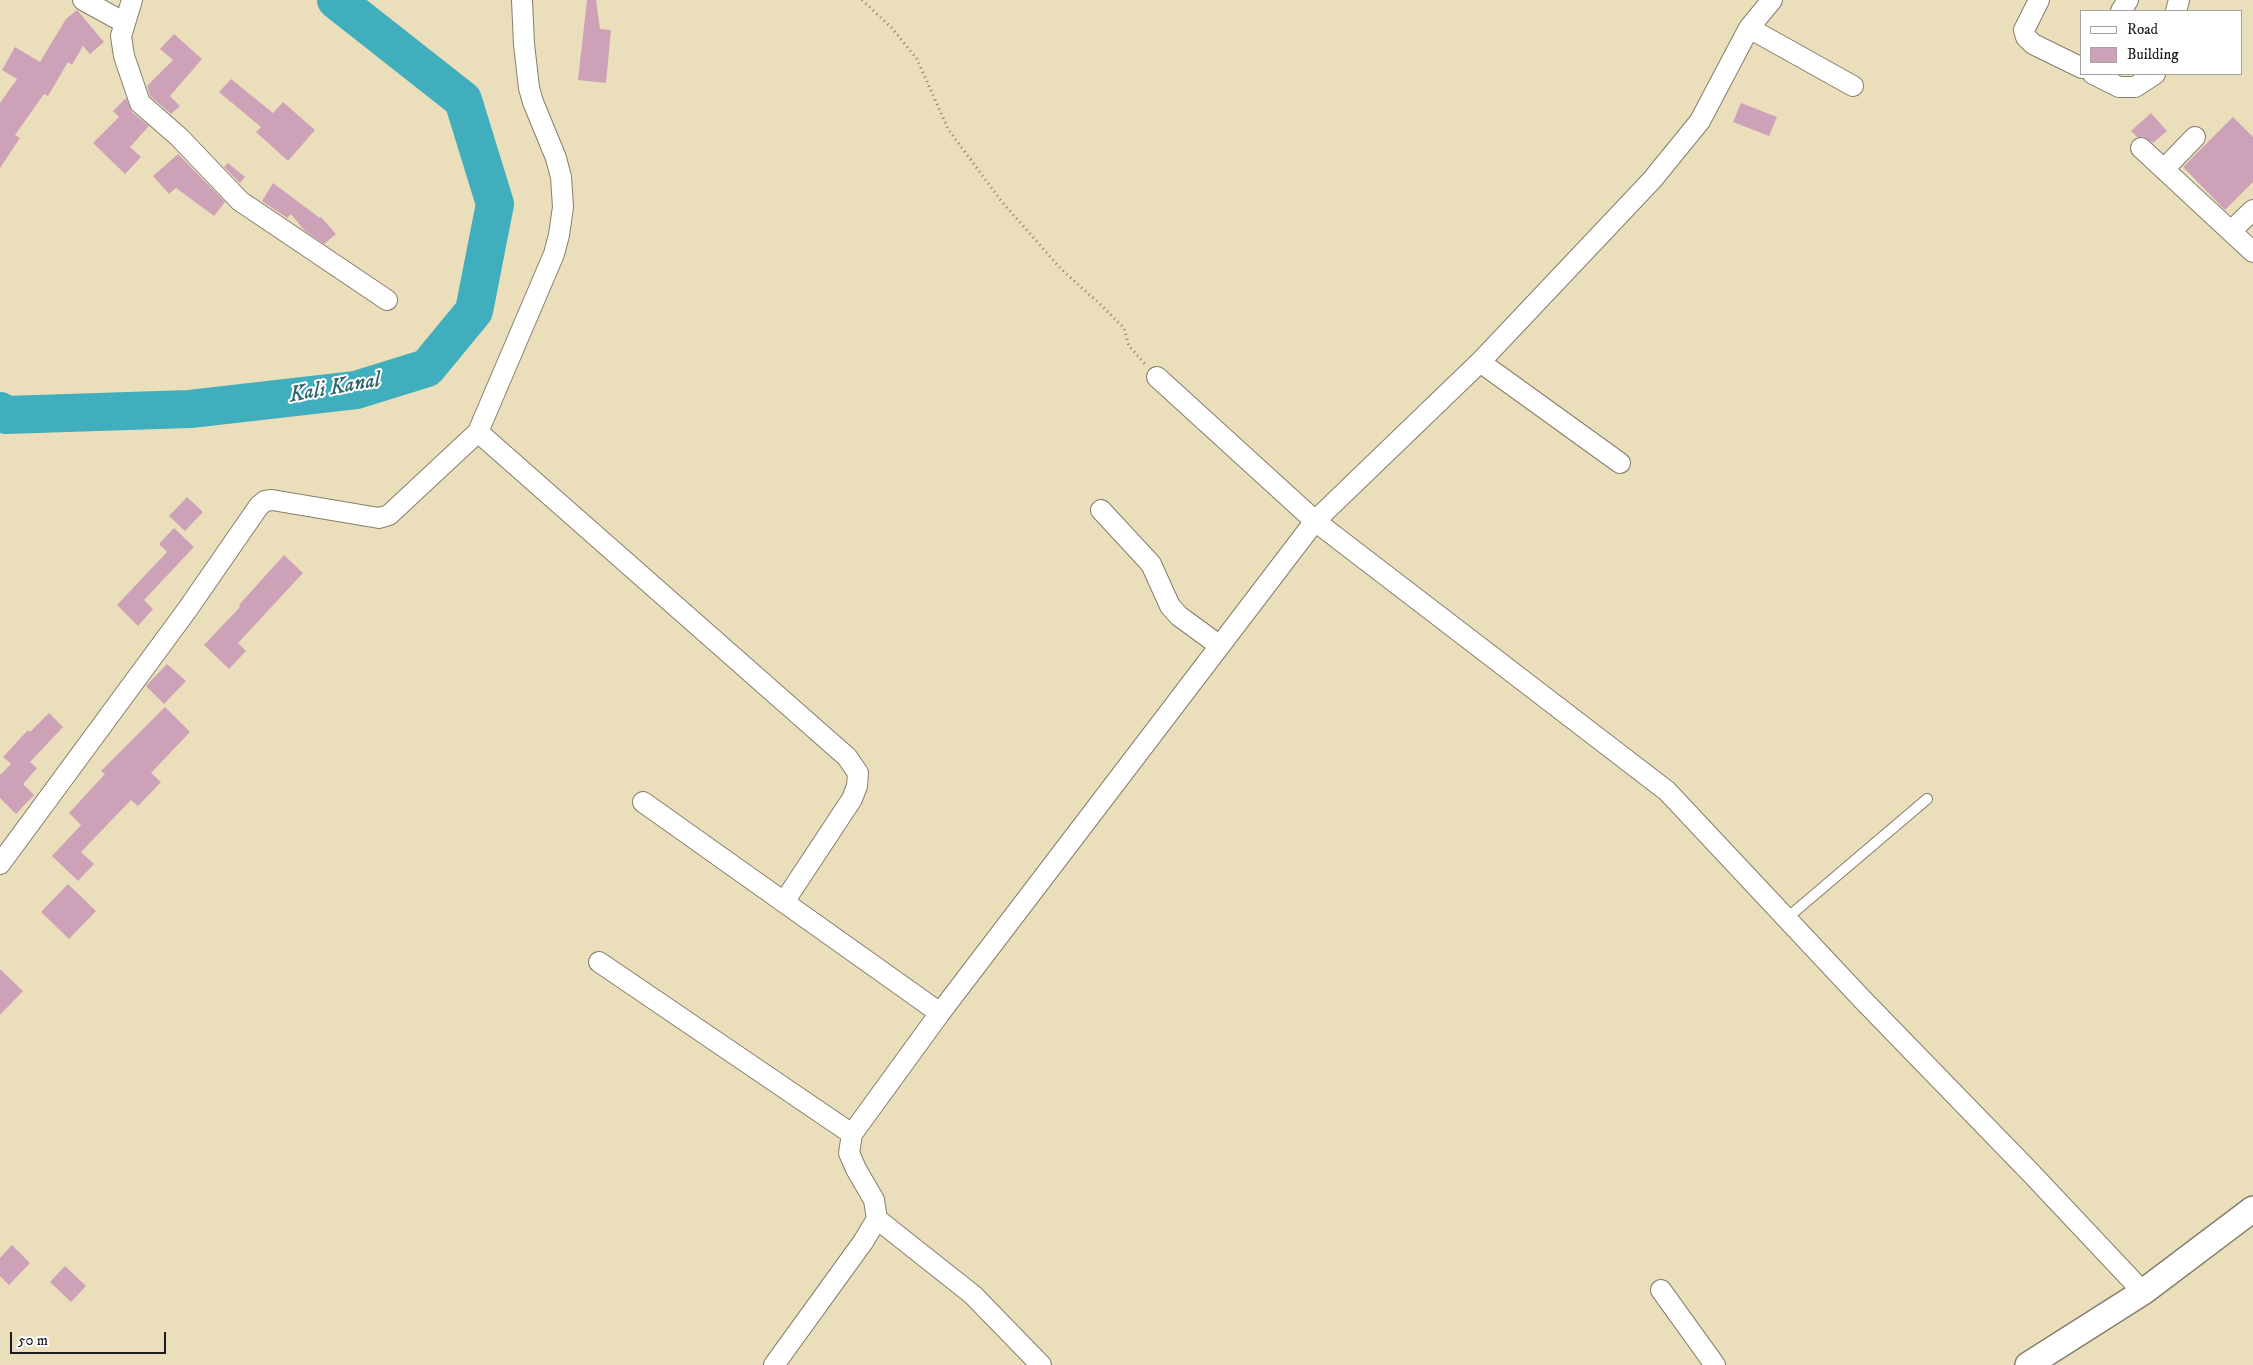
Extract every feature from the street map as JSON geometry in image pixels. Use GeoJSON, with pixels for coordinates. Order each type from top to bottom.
{"type":"FeatureCollection","features":[{"type":"Feature","properties":{"kind":"street"},"geometry":{"type":"LineString","coordinates":[[83,0],[125,23]]}},
{"type":"Feature","properties":{"kind":"street"},"geometry":{"type":"LineString","coordinates":[[132,0],[121,36],[124,56],[140,103],[179,137],[240,201],[387,300]]}},
{"type":"Feature","properties":{"kind":"street"},"geometry":{"type":"LineString","coordinates":[[0,864],[187,610],[264,501],[272,500],[379,518],[389,515],[478,432],[554,254],[563,207],[561,177],[556,158],[533,102],[530,88],[524,44],[522,0]]}},
{"type":"Feature","properties":{"kind":"street"},"geometry":{"type":"LineString","coordinates":[[774,1365],[863,1242],[876,1219],[874,1200],[849,1153],[852,1134],[940,1013],[1315,521],[1480,362],[1652,180],[1700,121],[1749,28],[1772,0]]}},
{"type":"Feature","properties":{"kind":"street"},"geometry":{"type":"LineString","coordinates":[[2040,0],[2024,30],[2026,37],[2033,44],[2080,67]]}},
{"type":"Feature","properties":{"kind":"street"},"geometry":{"type":"LineString","coordinates":[[1749,28],[1853,86]]}},
{"type":"Feature","properties":{"kind":"street"},"geometry":{"type":"LineString","coordinates":[[2095,75],[2120,87],[2135,87],[2153,75]]}},
{"type":"Feature","properties":{"kind":"street"},"geometry":{"type":"LineString","coordinates":[[2164,169],[2195,137]]}},
{"type":"Feature","properties":{"kind":"street"},"geometry":{"type":"LineString","coordinates":[[2141,148],[2253,252]]}},
{"type":"Feature","properties":{"kind":"street"},"geometry":{"type":"LineString","coordinates":[[2231,231],[2253,210]]}},
{"type":"Feature","properties":{"kind":"street"},"geometry":{"type":"LineString","coordinates":[[1480,362],[1620,463]]}},
{"type":"Feature","properties":{"kind":"street"},"geometry":{"type":"LineString","coordinates":[[1157,377],[1315,521],[1667,791],[2143,1292]]}},
{"type":"Feature","properties":{"kind":"street"},"geometry":{"type":"LineString","coordinates":[[478,432],[847,757],[858,773],[857,786],[852,799],[784,902]]}},
{"type":"Feature","properties":{"kind":"street"},"geometry":{"type":"LineString","coordinates":[[1101,510],[1151,564],[1170,606],[1179,616],[1220,646]]}},
{"type":"Feature","properties":{"kind":"street"},"geometry":{"type":"LineString","coordinates":[[643,802],[940,1013]]}},
{"type":"Feature","properties":{"kind":"street"},"geometry":{"type":"LineString","coordinates":[[599,962],[852,1134]]}},
{"type":"Feature","properties":{"kind":"street"},"geometry":{"type":"LineString","coordinates":[[2028,1365],[2143,1292],[2253,1209]]}},
{"type":"Feature","properties":{"kind":"street"},"geometry":{"type":"LineString","coordinates":[[876,1219],[973,1295],[1041,1365]]}},
{"type":"Feature","properties":{"kind":"street"},"geometry":{"type":"LineString","coordinates":[[1661,1290],[1715,1365]]}},
{"type":"Feature","properties":{"kind":"lane"},"geometry":{"type":"LineString","coordinates":[[1786,918],[1927,799]]}},
{"type":"Feature","properties":{"kind":"path"},"geometry":{"type":"LineString","coordinates":[[862,0],[891,27],[917,59],[948,129],[1002,202],[1061,269],[1124,328],[1130,346],[1157,377]]}},
{"type":"Feature","properties":{"kind":"building"},"geometry":{"type":"Polygon","coordinates":[[[587,0],[596,0],[600,29],[611,30],[606,83],[578,80],[587,0]]]}},
{"type":"Feature","properties":{"kind":"building"},"geometry":{"type":"Polygon","coordinates":[[[77,10],[104,42],[90,54],[83,46],[72,65],[68,62],[48,96],[44,94],[15,135],[20,138],[0,168],[0,103],[17,79],[2,70],[15,47],[40,62],[66,19],[77,10]]]}},
{"type":"Feature","properties":{"kind":"building"},"geometry":{"type":"Polygon","coordinates":[[[174,34],[202,59],[170,96],[180,106],[171,114],[150,96],[147,86],[173,60],[160,49],[174,34]]]}},
{"type":"Feature","properties":{"kind":"building"},"geometry":{"type":"Polygon","coordinates":[[[231,79],[273,113],[283,102],[315,130],[288,161],[256,132],[261,127],[219,92],[231,79]]]}},
{"type":"Feature","properties":{"kind":"building"},"geometry":{"type":"Polygon","coordinates":[[[126,98],[132,112],[149,126],[130,147],[141,157],[125,174],[93,143],[119,117],[113,111],[126,98]]]}},
{"type":"Feature","properties":{"kind":"building"},"geometry":{"type":"Polygon","coordinates":[[[1741,103],[1777,117],[1769,136],[1733,122],[1741,103]]]}},
{"type":"Feature","properties":{"kind":"building"},"geometry":{"type":"Polygon","coordinates":[[[2151,113],[2167,131],[2153,143],[2144,137],[2137,137],[2131,131],[2151,113]]]}},
{"type":"Feature","properties":{"kind":"building"},"geometry":{"type":"Polygon","coordinates":[[[2233,117],[2253,137],[2253,182],[2225,210],[2183,167],[2233,117]]]}},
{"type":"Feature","properties":{"kind":"building"},"geometry":{"type":"Polygon","coordinates":[[[178,154],[225,202],[214,216],[176,188],[169,194],[153,176],[178,154]]]}},
{"type":"Feature","properties":{"kind":"building"},"geometry":{"type":"Polygon","coordinates":[[[228,163],[245,177],[240,183],[224,167],[228,163]]]}},
{"type":"Feature","properties":{"kind":"building"},"geometry":{"type":"Polygon","coordinates":[[[273,183],[321,217],[336,234],[324,244],[304,230],[291,214],[287,218],[262,201],[273,183]]]}},
{"type":"Feature","properties":{"kind":"building"},"geometry":{"type":"Polygon","coordinates":[[[187,497],[203,512],[185,531],[169,516],[187,497]]]}},
{"type":"Feature","properties":{"kind":"building"},"geometry":{"type":"Polygon","coordinates":[[[174,528],[194,547],[144,600],[153,609],[138,626],[117,605],[167,552],[159,544],[174,528]]]}},
{"type":"Feature","properties":{"kind":"building"},"geometry":{"type":"Polygon","coordinates":[[[284,555],[303,573],[238,643],[246,651],[229,669],[204,645],[240,607],[239,605],[284,555]]]}},
{"type":"Feature","properties":{"kind":"building"},"geometry":{"type":"Polygon","coordinates":[[[167,664],[186,681],[164,704],[146,686],[167,664]]]}},
{"type":"Feature","properties":{"kind":"building"},"geometry":{"type":"Polygon","coordinates":[[[165,707],[190,732],[151,773],[161,782],[138,806],[131,800],[81,852],[94,864],[78,881],[52,856],[81,825],[69,813],[105,774],[101,771],[165,707]]]}},
{"type":"Feature","properties":{"kind":"building"},"geometry":{"type":"Polygon","coordinates":[[[49,713],[63,727],[30,762],[37,768],[23,784],[34,795],[16,814],[0,798],[0,775],[11,764],[3,757],[28,730],[30,732],[49,713]]]}},
{"type":"Feature","properties":{"kind":"building"},"geometry":{"type":"Polygon","coordinates":[[[68,884],[96,911],[69,939],[41,912],[68,884]]]}},
{"type":"Feature","properties":{"kind":"building"},"geometry":{"type":"Polygon","coordinates":[[[0,969],[23,991],[0,1015],[0,969]]]}},
{"type":"Feature","properties":{"kind":"building"},"geometry":{"type":"Polygon","coordinates":[[[12,1245],[30,1263],[9,1285],[0,1276],[0,1258],[12,1245]]]}},
{"type":"Feature","properties":{"kind":"building"},"geometry":{"type":"Polygon","coordinates":[[[65,1266],[86,1286],[71,1302],[50,1282],[65,1266]]]}},
{"type":"Feature","properties":{"kind":"waterway","name":"Kali Kanal"},"geometry":{"type":"LineString","coordinates":[[0,411],[6,415],[190,409],[356,390],[427,368],[474,311],[495,204],[463,100],[336,0]]}}]}
